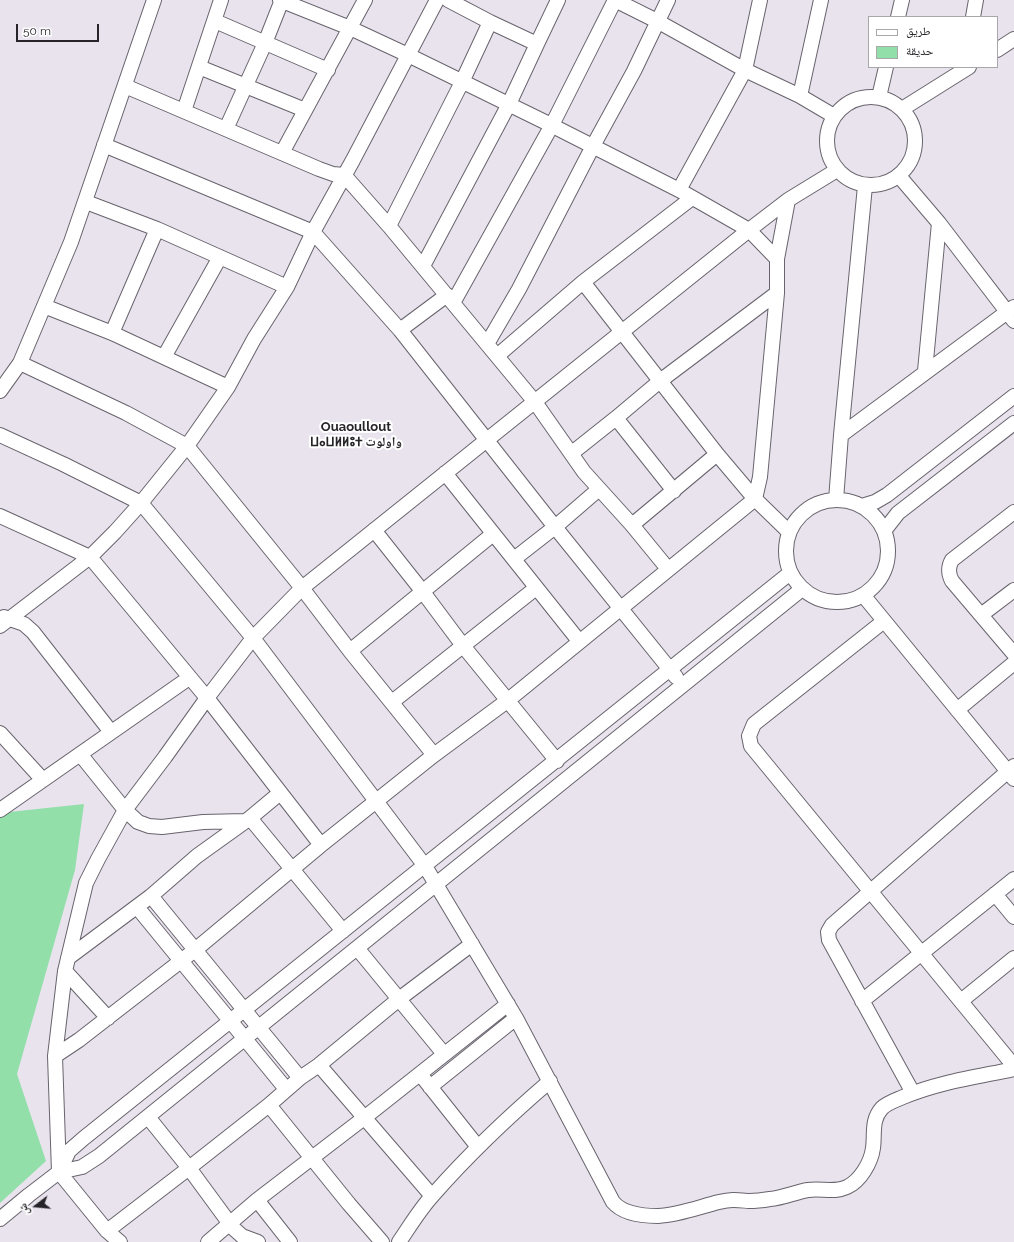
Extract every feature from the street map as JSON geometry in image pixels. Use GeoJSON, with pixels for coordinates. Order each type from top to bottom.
{"type":"FeatureCollection","features":[{"type":"Feature","properties":{"kind":"street"},"geometry":{"type":"LineString","coordinates":[[0,390],[20,363],[71,242],[86,202],[154,0]]}},
{"type":"Feature","properties":{"kind":"street"},"geometry":{"type":"LineString","coordinates":[[184,111],[221,0]]}},
{"type":"Feature","properties":{"kind":"street"},"geometry":{"type":"LineString","coordinates":[[226,129],[265,43],[282,0],[350,28],[408,55],[552,125],[679,190],[749,230],[776,258]]}},
{"type":"Feature","properties":{"kind":"street"},"geometry":{"type":"LineString","coordinates":[[282,153],[328,70],[364,0]]}},
{"type":"Feature","properties":{"kind":"street"},"geometry":{"type":"LineString","coordinates":[[3,620],[90,557],[141,503],[187,446],[228,387],[254,339],[287,287],[313,232],[437,0]]}},
{"type":"Feature","properties":{"kind":"street"},"geometry":{"type":"LineString","coordinates":[[448,0],[537,44]]}},
{"type":"Feature","properties":{"kind":"street"},"geometry":{"type":"LineString","coordinates":[[423,266],[509,104],[558,0]]}},
{"type":"Feature","properties":{"kind":"street"},"geometry":{"type":"LineString","coordinates":[[400,330],[450,299],[552,125],[615,0],[657,21],[745,70],[800,96],[834,116]]}},
{"type":"Feature","properties":{"kind":"street"},"geometry":{"type":"LineString","coordinates":[[487,344],[519,289],[593,146],[634,71],[668,0]]}},
{"type":"Feature","properties":{"kind":"street"},"geometry":{"type":"LineString","coordinates":[[679,190],[745,70],[760,0]]}},
{"type":"Feature","properties":{"kind":"street"},"geometry":{"type":"LineString","coordinates":[[800,96],[821,0]]}},
{"type":"Feature","properties":{"kind":"street"},"geometry":{"type":"LineString","coordinates":[[898,16],[902,0]]}},
{"type":"Feature","properties":{"kind":"street"},"geometry":{"type":"LineString","coordinates":[[973,16],[976,0]]}},
{"type":"Feature","properties":{"kind":"street"},"geometry":{"type":"LineString","coordinates":[[214,21],[328,70]]}},
{"type":"Feature","properties":{"kind":"street"},"geometry":{"type":"LineString","coordinates":[[390,226],[462,82],[490,22]]}},
{"type":"Feature","properties":{"kind":"street"},"geometry":{"type":"LineString","coordinates":[[998,49],[1014,39]]}},
{"type":"Feature","properties":{"kind":"street"},"geometry":{"type":"LineString","coordinates":[[199,66],[305,110]]}},
{"type":"Feature","properties":{"kind":"street"},"geometry":{"type":"LineString","coordinates":[[879,97],[886,68]]}},
{"type":"Feature","properties":{"kind":"street"},"geometry":{"type":"LineString","coordinates":[[902,109],[964,69]]}},
{"type":"Feature","properties":{"kind":"street"},"geometry":{"type":"LineString","coordinates":[[125,86],[333,174],[344,175],[390,226],[535,402],[584,472],[632,525],[668,569]]}},
{"type":"Feature","properties":{"kind":"street"},"geometry":{"type":"LineString","coordinates":[[866,97],[879,97],[902,109],[911,122],[915,136],[914,151],[908,165],[899,176],[888,183],[877,186],[865,186],[845,178],[837,170],[829,158],[826,144],[828,129],[834,116],[843,106],[854,100],[866,97]]}},
{"type":"Feature","properties":{"kind":"street"},"geometry":{"type":"LineString","coordinates":[[104,145],[313,232],[400,330],[555,527],[683,685]]}},
{"type":"Feature","properties":{"kind":"street"},"geometry":{"type":"LineString","coordinates":[[120,1242],[107,1231],[59,1172],[55,1056],[66,964],[86,883],[125,810],[253,638],[302,588],[749,230],[788,200],[837,170]]}},
{"type":"Feature","properties":{"kind":"street"},"geometry":{"type":"LineString","coordinates":[[841,435],[925,371],[1011,313],[939,223],[899,176]]}},
{"type":"Feature","properties":{"kind":"street"},"geometry":{"type":"LineString","coordinates":[[836,500],[865,186]]}},
{"type":"Feature","properties":{"kind":"street"},"geometry":{"type":"LineString","coordinates":[[497,356],[583,282],[692,198]]}},
{"type":"Feature","properties":{"kind":"street"},"geometry":{"type":"LineString","coordinates":[[55,1056],[79,1040],[180,960],[195,950],[292,869],[434,755],[507,700],[755,499],[760,477],[777,293],[776,258],[788,200]]}},
{"type":"Feature","properties":{"kind":"street"},"geometry":{"type":"LineString","coordinates":[[86,202],[157,230],[287,287]]}},
{"type":"Feature","properties":{"kind":"street"},"geometry":{"type":"LineString","coordinates":[[925,371],[939,223]]}},
{"type":"Feature","properties":{"kind":"street"},"geometry":{"type":"LineString","coordinates":[[112,333],[157,230]]}},
{"type":"Feature","properties":{"kind":"street"},"geometry":{"type":"LineString","coordinates":[[164,356],[220,257]]}},
{"type":"Feature","properties":{"kind":"street"},"geometry":{"type":"LineString","coordinates":[[583,282],[717,454],[755,499],[789,532]]}},
{"type":"Feature","properties":{"kind":"street"},"geometry":{"type":"LineString","coordinates":[[572,453],[660,381],[777,293]]}},
{"type":"Feature","properties":{"kind":"street"},"geometry":{"type":"LineString","coordinates":[[44,306],[112,333],[228,387]]}},
{"type":"Feature","properties":{"kind":"street"},"geometry":{"type":"LineString","coordinates":[[20,363],[126,413],[187,446],[434,755]]}},
{"type":"Feature","properties":{"kind":"street"},"geometry":{"type":"LineString","coordinates":[[862,506],[875,502],[887,495],[1014,396]]}},
{"type":"Feature","properties":{"kind":"street"},"geometry":{"type":"LineString","coordinates":[[616,418],[674,491]]}},
{"type":"Feature","properties":{"kind":"street"},"geometry":{"type":"LineString","coordinates":[[884,531],[890,521],[898,513],[1014,423]]}},
{"type":"Feature","properties":{"kind":"street"},"geometry":{"type":"LineString","coordinates":[[0,435],[63,464],[141,503],[253,638],[378,801],[436,883],[516,1018],[616,1206],[637,1214],[658,1216],[686,1212],[734,1199],[749,1201],[772,1199],[808,1190],[840,1190],[848,1187],[864,1171],[870,1159],[873,1148],[874,1121],[877,1115],[887,1104],[913,1093],[950,1082],[1014,1069]]}},
{"type":"Feature","properties":{"kind":"street"},"geometry":{"type":"LineString","coordinates":[[632,525],[717,454]]}},
{"type":"Feature","properties":{"kind":"street"},"geometry":{"type":"LineString","coordinates":[[445,473],[579,641]]}},
{"type":"Feature","properties":{"kind":"street"},"geometry":{"type":"LineString","coordinates":[[514,559],[555,527],[599,489]]}},
{"type":"Feature","properties":{"kind":"street"},"geometry":{"type":"LineString","coordinates":[[836,500],[850,501],[862,506],[875,517],[884,531],[888,552],[883,572],[878,581],[863,595],[851,600],[838,602],[825,601],[813,596],[802,589],[795,582],[790,573],[786,560],[786,546],[789,532],[796,519],[808,509],[821,502],[836,500]]}},
{"type":"Feature","properties":{"kind":"street"},"geometry":{"type":"LineString","coordinates":[[1014,512],[956,556],[949,564],[949,576],[952,581],[1014,654]]}},
{"type":"Feature","properties":{"kind":"street"},"geometry":{"type":"LineString","coordinates":[[0,516],[90,557],[207,698],[321,846]]}},
{"type":"Feature","properties":{"kind":"street"},"geometry":{"type":"LineString","coordinates":[[374,530],[464,647],[556,761]]}},
{"type":"Feature","properties":{"kind":"street"},"geometry":{"type":"LineString","coordinates":[[350,651],[493,534]]}},
{"type":"Feature","properties":{"kind":"street"},"geometry":{"type":"LineString","coordinates":[[59,1172],[69,1151],[84,1138],[245,1011],[790,573]]}},
{"type":"Feature","properties":{"kind":"street"},"geometry":{"type":"LineString","coordinates":[[392,702],[464,647],[536,588]]}},
{"type":"Feature","properties":{"kind":"street"},"geometry":{"type":"LineString","coordinates":[[0,1220],[59,1172],[82,1167],[99,1156],[802,589]]}},
{"type":"Feature","properties":{"kind":"street"},"geometry":{"type":"LineString","coordinates":[[981,615],[1014,590]]}},
{"type":"Feature","properties":{"kind":"street"},"geometry":{"type":"LineString","coordinates":[[863,595],[957,710],[1012,772],[832,925],[828,932],[829,940],[913,1093]]}},
{"type":"Feature","properties":{"kind":"street"},"geometry":{"type":"LineString","coordinates":[[3,620],[24,624],[33,632],[111,732]]}},
{"type":"Feature","properties":{"kind":"street"},"geometry":{"type":"LineString","coordinates":[[884,621],[754,724],[748,736],[751,746],[1014,1066]]}},
{"type":"Feature","properties":{"kind":"street"},"geometry":{"type":"LineString","coordinates":[[957,710],[1014,663]]}},
{"type":"Feature","properties":{"kind":"street"},"geometry":{"type":"LineString","coordinates":[[0,810],[189,678]]}},
{"type":"Feature","properties":{"kind":"street"},"geometry":{"type":"LineString","coordinates":[[0,733],[43,780]]}},
{"type":"Feature","properties":{"kind":"street"},"geometry":{"type":"LineString","coordinates":[[80,754],[125,810],[138,822],[149,826],[162,827],[203,822],[247,820]]}},
{"type":"Feature","properties":{"kind":"street"},"geometry":{"type":"LineString","coordinates":[[66,964],[151,896],[197,856],[247,820],[280,793]]}},
{"type":"Feature","properties":{"kind":"street"},"geometry":{"type":"LineString","coordinates":[[247,820],[292,869],[343,931]]}},
{"type":"Feature","properties":{"kind":"street"},"geometry":{"type":"LineString","coordinates":[[862,1001],[1014,879]]}},
{"type":"Feature","properties":{"kind":"street"},"geometry":{"type":"LineString","coordinates":[[995,894],[1014,917]]}},
{"type":"Feature","properties":{"kind":"street"},"geometry":{"type":"LineString","coordinates":[[151,896],[300,1078]]}},
{"type":"Feature","properties":{"kind":"street"},"geometry":{"type":"LineString","coordinates":[[137,907],[286,1089]]}},
{"type":"Feature","properties":{"kind":"street"},"geometry":{"type":"LineString","coordinates":[[107,1231],[269,1105],[286,1089],[319,1065],[400,999],[472,944]]}},
{"type":"Feature","properties":{"kind":"street"},"geometry":{"type":"LineString","coordinates":[[357,948],[444,1054]]}},
{"type":"Feature","properties":{"kind":"street"},"geometry":{"type":"LineString","coordinates":[[961,1001],[1014,958]]}},
{"type":"Feature","properties":{"kind":"street"},"geometry":{"type":"LineString","coordinates":[[66,964],[108,1018]]}},
{"type":"Feature","properties":{"kind":"street"},"geometry":{"type":"LineString","coordinates":[[208,1242],[257,1200],[364,1118],[508,1004]]}},
{"type":"Feature","properties":{"kind":"street"},"geometry":{"type":"LineString","coordinates":[[430,1087],[516,1018]]}},
{"type":"Feature","properties":{"kind":"street"},"geometry":{"type":"LineString","coordinates":[[319,1065],[432,1196]]}},
{"type":"Feature","properties":{"kind":"street"},"geometry":{"type":"LineString","coordinates":[[420,1074],[478,1147]]}},
{"type":"Feature","properties":{"kind":"street"},"geometry":{"type":"LineString","coordinates":[[399,1242],[432,1196],[500,1125],[550,1081]]}},
{"type":"Feature","properties":{"kind":"street"},"geometry":{"type":"LineString","coordinates":[[269,1105],[382,1242]]}},
{"type":"Feature","properties":{"kind":"street"},"geometry":{"type":"LineString","coordinates":[[148,1117],[189,1168],[230,1223],[242,1236],[258,1242]]}},
{"type":"Feature","properties":{"kind":"street"},"geometry":{"type":"LineString","coordinates":[[257,1200],[290,1242]]}},
{"type":"Feature","properties":{"kind":"green space"},"geometry":{"type":"Polygon","coordinates":[[[84,804],[75,870],[17,1074],[46,1161],[0,1203],[0,817],[9,812],[84,804]]]}},
{"type":"Feature","properties":{"kind":"district","name":"Ouaoullout ⵡⴰⵡⵍⵍⵓⵜ واولوت"},"geometry":{"type":"Point","coordinates":[356,434]}}]}
